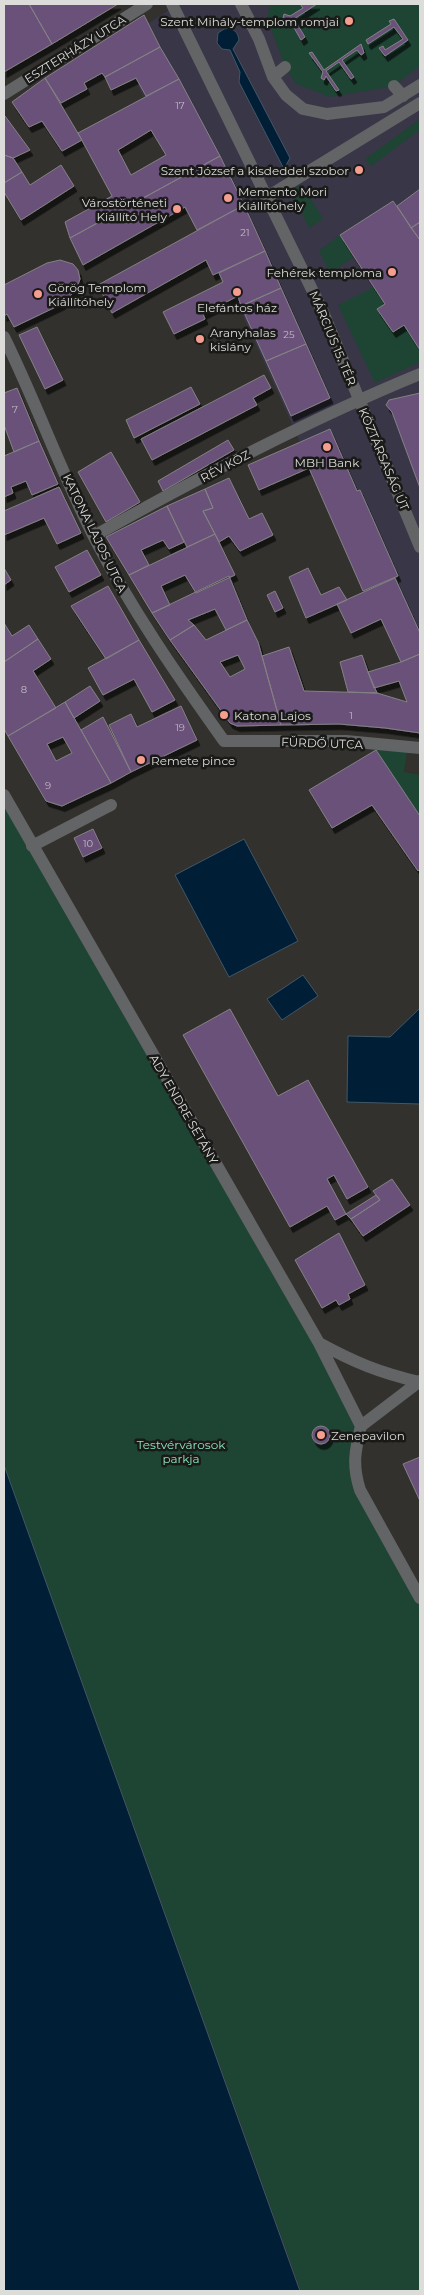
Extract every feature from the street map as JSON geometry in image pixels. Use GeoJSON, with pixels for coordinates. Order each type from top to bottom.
{"type":"FeatureCollection","features":[{"type":"Feature","properties":{"kind":"street","name":"ESZTERHÁZY UTCA"},"geometry":{"type":"LineString","coordinates":[[4,94],[147,4]]}},
{"type":"Feature","properties":{"kind":"street","name":"MÁRCIUS 15. TÉR"},"geometry":{"type":"LineString","coordinates":[[172,4],[323,312],[358,399]]}},
{"type":"Feature","properties":{"kind":"street"},"geometry":{"type":"LineString","coordinates":[[241,4],[259,39],[273,77],[286,95],[303,109],[327,114],[384,107],[420,85]]}},
{"type":"Feature","properties":{"kind":"street"},"geometry":{"type":"LineString","coordinates":[[273,77],[285,67]]}},
{"type":"Feature","properties":{"kind":"street"},"geometry":{"type":"LineString","coordinates":[[394,86],[402,96]]}},
{"type":"Feature","properties":{"kind":"street"},"geometry":{"type":"LineString","coordinates":[[267,196],[420,103]]}},
{"type":"Feature","properties":{"kind":"street","name":"KATONA LAJOS UTCA"},"geometry":{"type":"LineString","coordinates":[[4,337],[94,536],[128,599],[173,669],[224,741]]}},
{"type":"Feature","properties":{"kind":"street","name":"RÉV KÖZ"},"geometry":{"type":"LineString","coordinates":[[94,536],[358,399],[420,374]]}},
{"type":"Feature","properties":{"kind":"street","name":"KÖZTÁRSASÁG ÚT"},"geometry":{"type":"LineString","coordinates":[[358,399],[420,547]]}},
{"type":"Feature","properties":{"kind":"street","name":"FÜRDŐ UTCA"},"geometry":{"type":"LineString","coordinates":[[224,741],[346,741],[420,748]]}},
{"type":"Feature","properties":{"kind":"street","name":"ADY ENDRE SÉTÁNY"},"geometry":{"type":"LineString","coordinates":[[4,795],[320,1343],[361,1426]]}},
{"type":"Feature","properties":{"kind":"street"},"geometry":{"type":"LineString","coordinates":[[32,846],[111,804]]}},
{"type":"Feature","properties":{"kind":"street"},"geometry":{"type":"LineString","coordinates":[[320,1343],[358,1364],[382,1373],[420,1381]]}},
{"type":"Feature","properties":{"kind":"street"},"geometry":{"type":"LineString","coordinates":[[420,1381],[361,1426],[353,1460],[360,1490],[420,1598]]}},
{"type":"Feature","properties":{"kind":"shaded area"},"geometry":{"type":"Polygon","coordinates":[[[178,4],[420,4],[420,706],[119,43],[178,4]]]}},
{"type":"Feature","properties":{"kind":"green space"},"geometry":{"type":"Polygon","coordinates":[[[270,4],[420,4],[420,66],[394,86],[330,97],[296,84],[285,67],[267,18],[270,4]]]}},
{"type":"Feature","properties":{"kind":"green space"},"geometry":{"type":"Polygon","coordinates":[[[420,119],[420,130],[371,166],[365,159],[420,119]]]}},
{"type":"Feature","properties":{"kind":"green space"},"geometry":{"type":"Polygon","coordinates":[[[302,184],[323,219],[309,228],[290,190],[302,184]]]}},
{"type":"Feature","properties":{"kind":"green space"},"geometry":{"type":"Polygon","coordinates":[[[340,235],[354,257],[330,273],[319,251],[340,235]]]}},
{"type":"Feature","properties":{"kind":"green space"},"geometry":{"type":"Polygon","coordinates":[[[374,287],[385,304],[377,309],[393,332],[404,325],[420,350],[420,362],[375,383],[338,305],[374,287]]]}},
{"type":"Feature","properties":{"kind":"green space"},"geometry":{"type":"Polygon","coordinates":[[[408,746],[404,772],[420,775],[420,816],[376,750],[408,746]]]}},
{"type":"Feature","properties":{"kind":"green space","name":"Testvérvárosok parkja"},"geometry":{"type":"Polygon","coordinates":[[[4,795],[361,1426],[356,1477],[420,1598],[420,2291],[301,2291],[4,1465],[4,795]]]}},
{"type":"Feature","properties":{"kind":"water"},"geometry":{"type":"Polygon","coordinates":[[[224,29],[232,29],[238,35],[239,40],[233,49],[290,158],[284,169],[239,82],[240,72],[230,50],[222,49],[217,43],[218,33],[224,29]]]}},
{"type":"Feature","properties":{"kind":"water"},"geometry":{"type":"Polygon","coordinates":[[[244,839],[298,941],[229,977],[175,875],[244,839]]]}},
{"type":"Feature","properties":{"kind":"water"},"geometry":{"type":"Polygon","coordinates":[[[303,975],[318,996],[282,1020],[267,999],[303,975]]]}},
{"type":"Feature","properties":{"kind":"water"},"geometry":{"type":"Polygon","coordinates":[[[420,1008],[420,1104],[347,1102],[348,1036],[390,1037],[420,1008]]]}},
{"type":"Feature","properties":{"kind":"water"},"geometry":{"type":"Polygon","coordinates":[[[4,1465],[300,2291],[4,2291],[4,1465]]]}},
{"type":"Feature","properties":{"kind":"building"},"geometry":{"type":"Polygon","coordinates":[[[4,4],[29,4],[52,44],[4,72],[4,4]]]}},
{"type":"Feature","properties":{"kind":"building"},"geometry":{"type":"Polygon","coordinates":[[[29,4],[118,4],[52,44],[29,4]]]}},
{"type":"Feature","properties":{"kind":"building"},"geometry":{"type":"Polygon","coordinates":[[[300,4],[317,4],[294,19],[305,37],[301,40],[289,19],[283,18],[284,14],[290,16],[303,8],[300,4]]]}},
{"type":"Feature","properties":{"kind":"building"},"geometry":{"type":"Polygon","coordinates":[[[144,15],[160,47],[105,77],[102,73],[84,83],[87,89],[61,103],[45,78],[144,15]]]}},
{"type":"Feature","properties":{"kind":"building"},"geometry":{"type":"Polygon","coordinates":[[[394,19],[408,40],[385,56],[379,48],[383,46],[385,50],[403,39],[394,27],[368,44],[366,40],[391,24],[389,21],[394,19]]]}},
{"type":"Feature","properties":{"kind":"building"},"geometry":{"type":"Polygon","coordinates":[[[361,44],[364,53],[361,55],[357,50],[342,60],[354,77],[351,79],[339,62],[326,71],[339,90],[336,91],[326,76],[324,80],[321,78],[323,72],[309,53],[312,52],[324,70],[361,44]]]}},
{"type":"Feature","properties":{"kind":"building"},"geometry":{"type":"Polygon","coordinates":[[[160,47],[179,79],[146,96],[136,78],[111,90],[105,77],[160,47]]]}},
{"type":"Feature","properties":{"kind":"building"},"geometry":{"type":"Polygon","coordinates":[[[45,78],[82,140],[62,151],[42,121],[29,127],[12,102],[45,78]]]}},
{"type":"Feature","properties":{"kind":"building"},"geometry":{"type":"Polygon","coordinates":[[[179,79],[220,156],[70,238],[65,222],[112,196],[78,133],[179,79]],[[151,130],[118,150],[131,175],[166,155],[151,130]]]}},
{"type":"Feature","properties":{"kind":"building"},"geometry":{"type":"Polygon","coordinates":[[[4,116],[30,150],[13,158],[4,155],[4,116]]]}},
{"type":"Feature","properties":{"kind":"building"},"geometry":{"type":"Polygon","coordinates":[[[4,155],[13,158],[22,172],[4,183],[4,155]]]}},
{"type":"Feature","properties":{"kind":"building"},"geometry":{"type":"Polygon","coordinates":[[[220,156],[244,205],[197,230],[185,207],[83,265],[70,238],[220,156]]]}},
{"type":"Feature","properties":{"kind":"building"},"geometry":{"type":"Polygon","coordinates":[[[61,165],[74,186],[21,220],[4,192],[4,183],[22,172],[30,185],[61,165]]]}},
{"type":"Feature","properties":{"kind":"building"},"geometry":{"type":"Polygon","coordinates":[[[420,189],[420,222],[411,228],[397,206],[420,189]]]}},
{"type":"Feature","properties":{"kind":"building","name":"Fehérek temploma"},"geometry":{"type":"Polygon","coordinates":[[[393,201],[420,240],[420,350],[404,325],[393,332],[377,309],[385,304],[340,235],[393,201]]]}},
{"type":"Feature","properties":{"kind":"building"},"geometry":{"type":"Polygon","coordinates":[[[244,205],[265,251],[213,275],[206,260],[112,313],[98,285],[244,205]]]}},
{"type":"Feature","properties":{"kind":"building"},"geometry":{"type":"Polygon","coordinates":[[[420,222],[420,240],[411,228],[420,222]]]}},
{"type":"Feature","properties":{"kind":"building","name":"Elefántos ház"},"geometry":{"type":"Polygon","coordinates":[[[265,251],[281,288],[241,306],[238,296],[203,314],[205,319],[174,334],[163,312],[223,282],[219,273],[265,251]]]}},
{"type":"Feature","properties":{"kind":"building","name":"Görög Templom Kiállítóhely"},"geometry":{"type":"Polygon","coordinates":[[[60,260],[73,264],[78,270],[80,279],[76,290],[62,304],[14,327],[7,314],[4,316],[4,285],[47,263],[60,260]]]}},
{"type":"Feature","properties":{"kind":"building"},"geometry":{"type":"Polygon","coordinates":[[[281,288],[306,344],[266,361],[241,306],[281,288]]]}},
{"type":"Feature","properties":{"kind":"building"},"geometry":{"type":"Polygon","coordinates":[[[37,327],[63,380],[45,389],[19,335],[37,327]]]}},
{"type":"Feature","properties":{"kind":"building"},"geometry":{"type":"Polygon","coordinates":[[[306,344],[330,398],[291,416],[266,361],[306,344]]]}},
{"type":"Feature","properties":{"kind":"building"},"geometry":{"type":"Polygon","coordinates":[[[264,375],[271,388],[253,398],[257,405],[152,460],[141,439],[264,375]]]}},
{"type":"Feature","properties":{"kind":"building"},"geometry":{"type":"Polygon","coordinates":[[[191,387],[200,404],[134,438],[126,420],[191,387]]]}},
{"type":"Feature","properties":{"kind":"building"},"geometry":{"type":"Polygon","coordinates":[[[17,388],[39,441],[14,452],[4,425],[4,393],[17,388]]]}},
{"type":"Feature","properties":{"kind":"building"},"geometry":{"type":"Polygon","coordinates":[[[420,393],[420,488],[392,412],[386,405],[389,400],[420,393]]]}},
{"type":"Feature","properties":{"kind":"building"},"geometry":{"type":"Polygon","coordinates":[[[330,429],[357,491],[360,490],[398,576],[363,591],[309,468],[259,490],[248,465],[330,429]]]}},
{"type":"Feature","properties":{"kind":"building"},"geometry":{"type":"Polygon","coordinates":[[[228,440],[234,450],[163,491],[158,481],[228,440]]]}},
{"type":"Feature","properties":{"kind":"building"},"geometry":{"type":"Polygon","coordinates":[[[39,441],[58,484],[32,495],[26,481],[11,487],[13,493],[4,497],[4,456],[39,441]]]}},
{"type":"Feature","properties":{"kind":"building"},"geometry":{"type":"Polygon","coordinates":[[[111,452],[140,502],[106,522],[78,472],[111,452]]]}},
{"type":"Feature","properties":{"kind":"building"},"geometry":{"type":"Polygon","coordinates":[[[229,478],[249,519],[262,513],[273,535],[240,551],[229,536],[219,542],[203,511],[213,508],[205,489],[229,478]]]}},
{"type":"Feature","properties":{"kind":"building"},"geometry":{"type":"Polygon","coordinates":[[[59,487],[81,533],[57,544],[44,518],[4,535],[4,511],[59,487]]]}},
{"type":"Feature","properties":{"kind":"building"},"geometry":{"type":"Polygon","coordinates":[[[205,489],[213,508],[203,511],[215,534],[187,547],[167,506],[205,489]]]}},
{"type":"Feature","properties":{"kind":"building"},"geometry":{"type":"Polygon","coordinates":[[[167,506],[184,542],[169,549],[163,540],[141,550],[149,565],[129,575],[106,537],[167,506]]]}},
{"type":"Feature","properties":{"kind":"building"},"geometry":{"type":"Polygon","coordinates":[[[215,534],[235,575],[196,593],[185,575],[161,586],[170,605],[152,613],[129,575],[215,534]]]}},
{"type":"Feature","properties":{"kind":"building"},"geometry":{"type":"Polygon","coordinates":[[[87,550],[101,575],[69,592],[55,567],[87,550]]]}},
{"type":"Feature","properties":{"kind":"building"},"geometry":{"type":"Polygon","coordinates":[[[4,568],[11,580],[4,585],[4,568]]]}},
{"type":"Feature","properties":{"kind":"building"},"geometry":{"type":"Polygon","coordinates":[[[308,568],[321,595],[339,587],[347,600],[306,618],[289,577],[308,568]]]}},
{"type":"Feature","properties":{"kind":"building"},"geometry":{"type":"Polygon","coordinates":[[[229,576],[247,620],[226,630],[215,609],[188,620],[194,625],[170,640],[152,613],[229,576]]]}},
{"type":"Feature","properties":{"kind":"building"},"geometry":{"type":"Polygon","coordinates":[[[395,578],[420,633],[420,654],[401,662],[381,619],[351,633],[337,604],[395,578]]]}},
{"type":"Feature","properties":{"kind":"building"},"geometry":{"type":"Polygon","coordinates":[[[108,586],[139,640],[106,659],[71,606],[108,586]]]}},
{"type":"Feature","properties":{"kind":"building"},"geometry":{"type":"Polygon","coordinates":[[[275,591],[283,608],[275,612],[267,595],[275,591]]]}},
{"type":"Feature","properties":{"kind":"building"},"geometry":{"type":"Polygon","coordinates":[[[247,620],[258,642],[281,725],[237,726],[230,723],[170,640],[194,625],[206,640],[247,620]],[[238,655],[220,662],[230,677],[245,669],[238,655]]]}},
{"type":"Feature","properties":{"kind":"building"},"geometry":{"type":"Polygon","coordinates":[[[4,623],[12,636],[29,625],[38,639],[4,662],[4,623]]]}},
{"type":"Feature","properties":{"kind":"building"},"geometry":{"type":"Polygon","coordinates":[[[38,639],[51,659],[33,671],[56,708],[8,736],[4,729],[4,662],[38,639]]]}},
{"type":"Feature","properties":{"kind":"building"},"geometry":{"type":"Polygon","coordinates":[[[139,640],[175,700],[152,712],[134,679],[103,695],[88,668],[139,640]]]}},
{"type":"Feature","properties":{"kind":"building"},"geometry":{"type":"Polygon","coordinates":[[[289,647],[304,691],[377,693],[407,702],[399,681],[374,688],[368,672],[420,654],[420,733],[339,724],[281,725],[262,656],[289,647]]]}},
{"type":"Feature","properties":{"kind":"building"},"geometry":{"type":"Polygon","coordinates":[[[362,655],[377,693],[348,692],[340,662],[362,655]]]}},
{"type":"Feature","properties":{"kind":"building"},"geometry":{"type":"Polygon","coordinates":[[[90,686],[100,701],[74,718],[65,702],[90,686]]]}},
{"type":"Feature","properties":{"kind":"building"},"geometry":{"type":"Polygon","coordinates":[[[65,702],[111,783],[62,806],[46,801],[8,736],[65,702]],[[63,737],[47,744],[56,761],[72,753],[63,737]]]}},
{"type":"Feature","properties":{"kind":"building"},"geometry":{"type":"Polygon","coordinates":[[[181,706],[197,740],[131,772],[109,725],[131,714],[137,727],[181,706]]]}},
{"type":"Feature","properties":{"kind":"building"},"geometry":{"type":"Polygon","coordinates":[[[103,717],[131,772],[111,783],[81,730],[103,717]]]}},
{"type":"Feature","properties":{"kind":"building"},"geometry":{"type":"Polygon","coordinates":[[[376,750],[420,816],[420,869],[418,871],[372,805],[332,828],[309,790],[376,750]]]}},
{"type":"Feature","properties":{"kind":"building"},"geometry":{"type":"Polygon","coordinates":[[[93,829],[102,848],[83,857],[74,838],[93,829]]]}},
{"type":"Feature","properties":{"kind":"building"},"geometry":{"type":"Polygon","coordinates":[[[230,1009],[278,1096],[308,1080],[368,1187],[347,1199],[334,1175],[327,1179],[346,1214],[335,1220],[327,1206],[290,1227],[183,1035],[230,1009]]]}},
{"type":"Feature","properties":{"kind":"building"},"geometry":{"type":"Polygon","coordinates":[[[392,1179],[410,1205],[363,1236],[351,1219],[380,1200],[373,1191],[392,1179]]]}},
{"type":"Feature","properties":{"kind":"building"},"geometry":{"type":"Polygon","coordinates":[[[376,1195],[380,1200],[351,1219],[346,1214],[376,1195]]]}},
{"type":"Feature","properties":{"kind":"building"},"geometry":{"type":"Polygon","coordinates":[[[339,1233],[365,1285],[348,1294],[350,1299],[339,1305],[336,1300],[322,1308],[295,1260],[339,1233]]]}},
{"type":"Feature","properties":{"kind":"building","name":"Zenepavilon"},"geometry":{"type":"Polygon","coordinates":[[[321,1426],[327,1429],[330,1435],[327,1441],[321,1444],[315,1441],[312,1435],[315,1429],[321,1426]]]}},
{"type":"Feature","properties":{"kind":"building"},"geometry":{"type":"Polygon","coordinates":[[[420,1457],[420,1501],[403,1464],[420,1457]]]}},
{"type":"Feature","properties":{"kind":"place","name":"Szent Mihály-templom romjai"},"geometry":{"type":"Point","coordinates":[349,21]}},
{"type":"Feature","properties":{"kind":"place","name":"Szent József a kisdeddel szobor"},"geometry":{"type":"Point","coordinates":[359,170]}},
{"type":"Feature","properties":{"kind":"place","name":"Memento Mori Kiállítóhely"},"geometry":{"type":"Point","coordinates":[228,198]}},
{"type":"Feature","properties":{"kind":"place","name":"Várostörténeti Kiállító Hely"},"geometry":{"type":"Point","coordinates":[177,209]}},
{"type":"Feature","properties":{"kind":"place","name":"Fehérek temploma"},"geometry":{"type":"Point","coordinates":[392,272]}},
{"type":"Feature","properties":{"kind":"place","name":"Elefántos ház"},"geometry":{"type":"Point","coordinates":[237,292]}},
{"type":"Feature","properties":{"kind":"place","name":"Görög Templom Kiállítóhely"},"geometry":{"type":"Point","coordinates":[38,294]}},
{"type":"Feature","properties":{"kind":"place","name":"Aranyhalas kislány"},"geometry":{"type":"Point","coordinates":[200,339]}},
{"type":"Feature","properties":{"kind":"place","name":"MBH Bank"},"geometry":{"type":"Point","coordinates":[327,447]}},
{"type":"Feature","properties":{"kind":"place","name":"Katona Lajos"},"geometry":{"type":"Point","coordinates":[224,715]}},
{"type":"Feature","properties":{"kind":"place","name":"Remete pince"},"geometry":{"type":"Point","coordinates":[141,760]}},
{"type":"Feature","properties":{"kind":"place","name":"Zenepavilon"},"geometry":{"type":"Point","coordinates":[321,1435]}}]}
